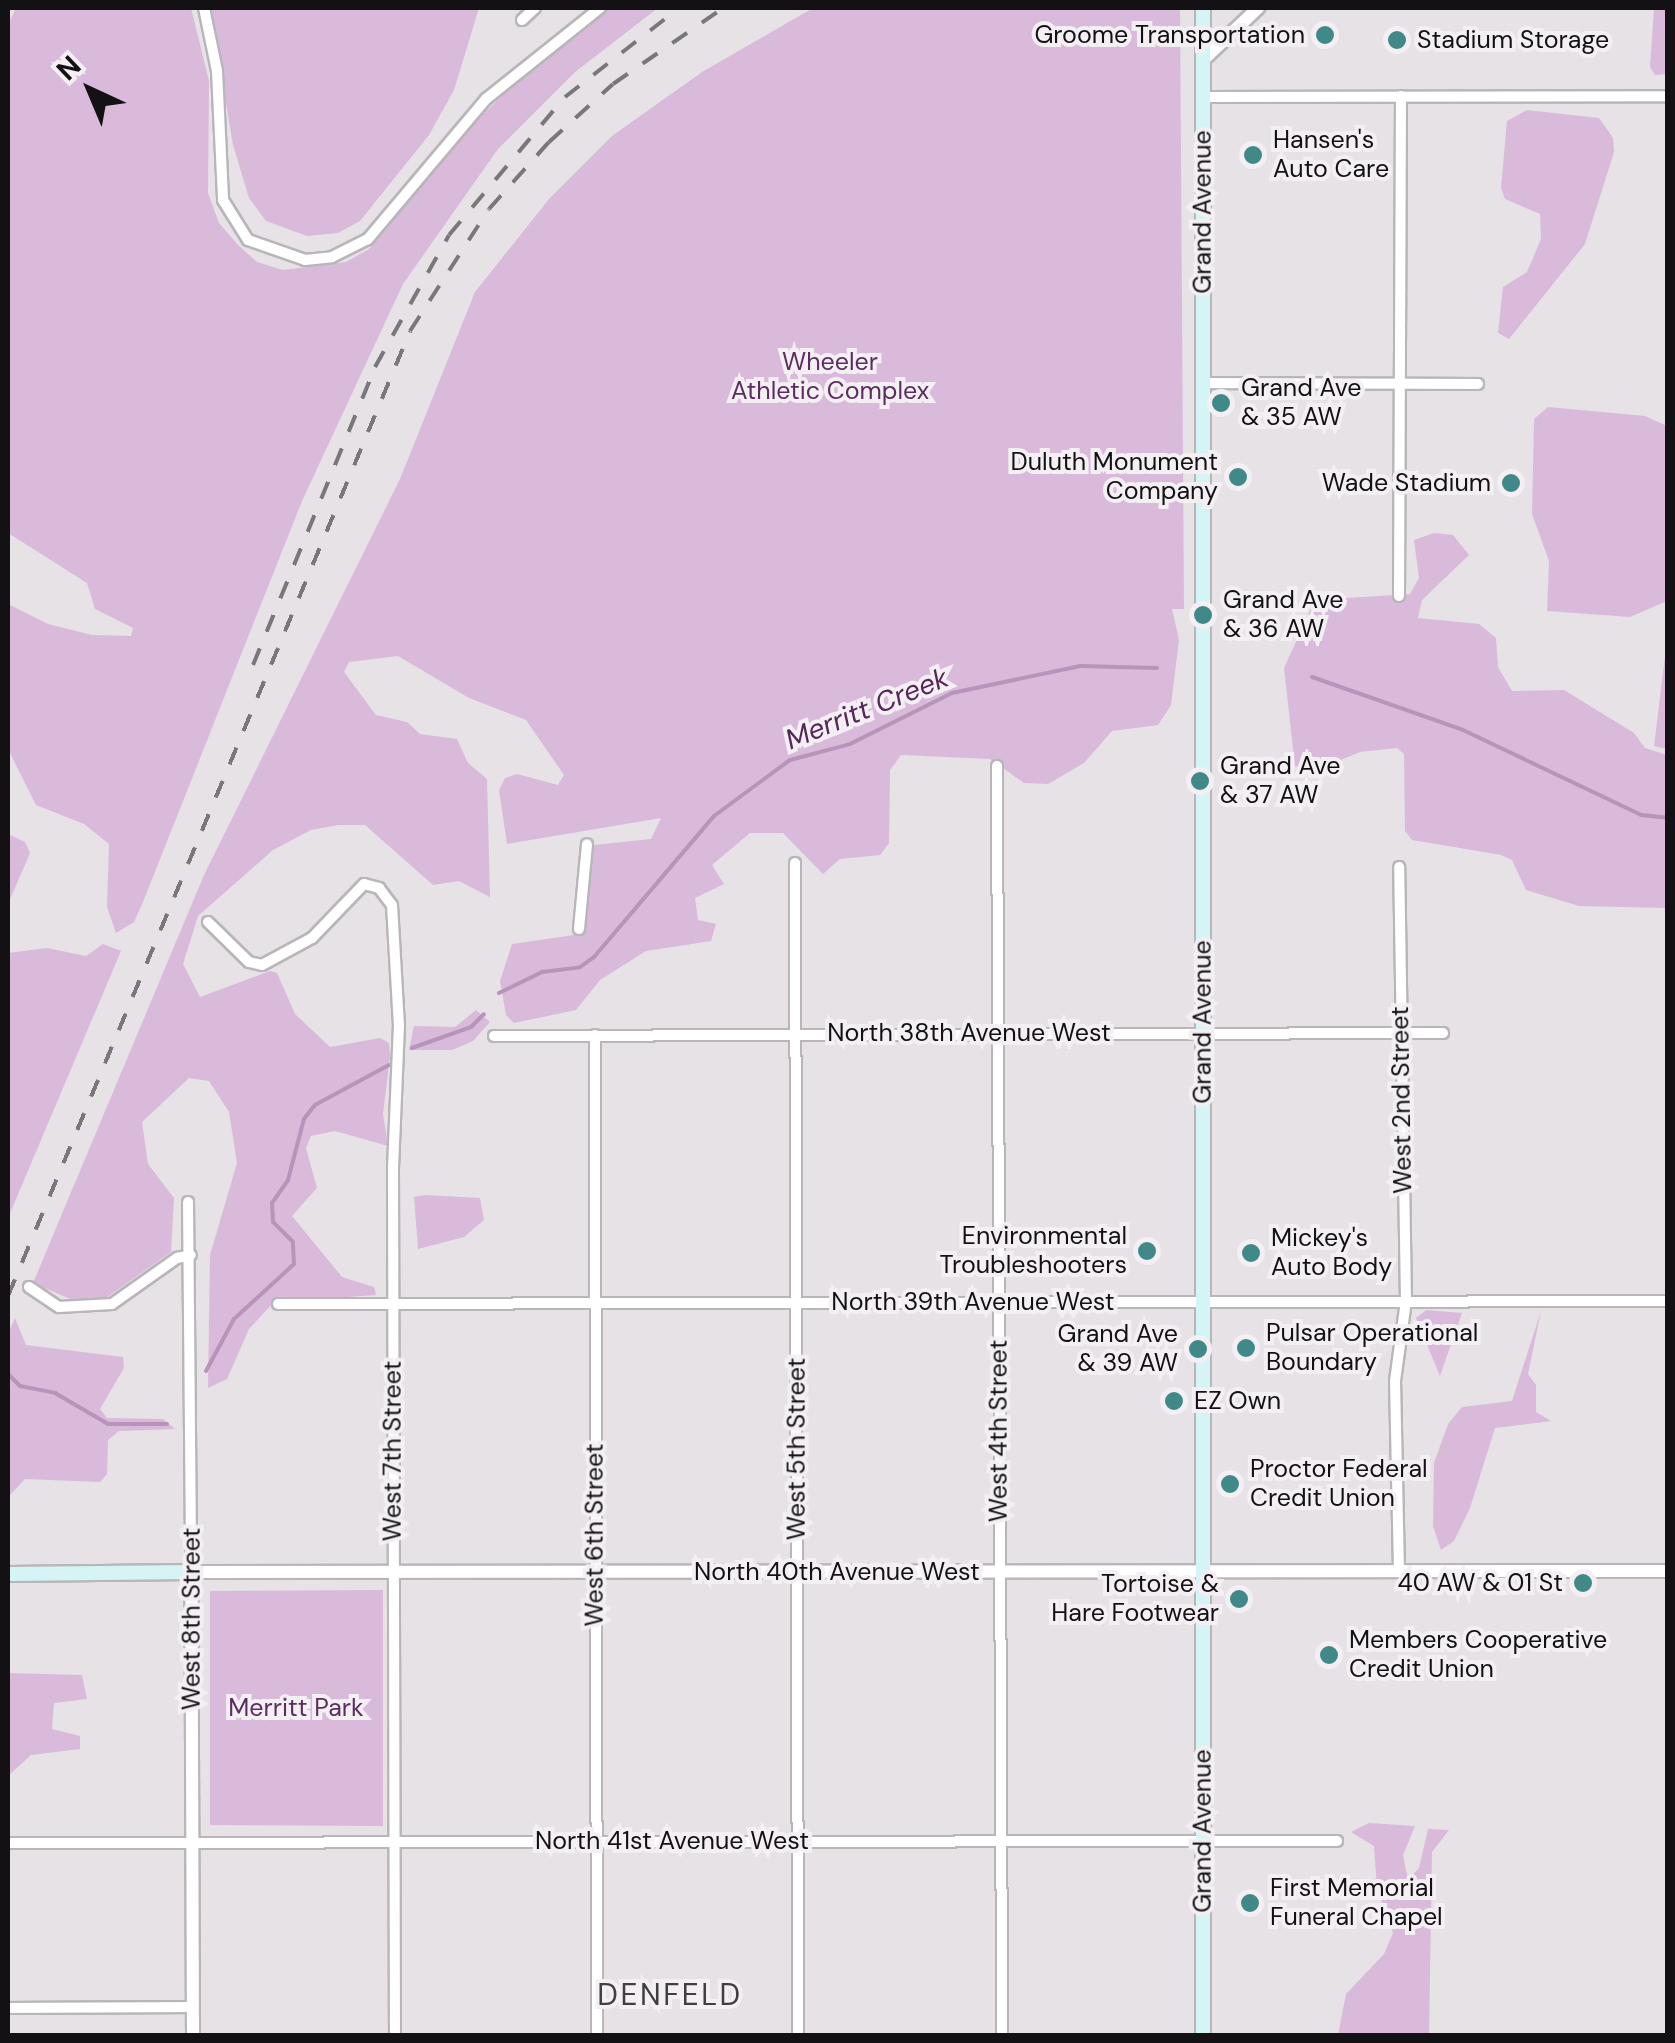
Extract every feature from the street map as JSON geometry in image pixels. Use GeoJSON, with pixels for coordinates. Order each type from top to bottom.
{"type":"FeatureCollection","features":[{"type":"Feature","properties":{"kind":"main road","name":"Grand Avenue"},"geometry":{"type":"LineString","coordinates":[[1204,8],[1204,2036]]}},
{"type":"Feature","properties":{"kind":"main road","name":"North 40th Avenue West"},"geometry":{"type":"LineString","coordinates":[[8,1574],[192,1572]]}},
{"type":"Feature","properties":{"kind":"street"},"geometry":{"type":"LineString","coordinates":[[204,8],[217,72],[223,200],[248,240],[305,260],[332,257],[368,239],[486,99],[600,8]]}},
{"type":"Feature","properties":{"kind":"street"},"geometry":{"type":"LineString","coordinates":[[522,20],[535,8]]}},
{"type":"Feature","properties":{"kind":"street"},"geometry":{"type":"LineString","coordinates":[[1204,60],[1258,8]]}},
{"type":"Feature","properties":{"kind":"street"},"geometry":{"type":"LineString","coordinates":[[1399,596],[1401,96]]}},
{"type":"Feature","properties":{"kind":"street"},"geometry":{"type":"LineString","coordinates":[[1204,97],[1668,96]]}},
{"type":"Feature","properties":{"kind":"street"},"geometry":{"type":"LineString","coordinates":[[1203,383],[1478,384]]}},
{"type":"Feature","properties":{"kind":"street","name":"West 4th Street"},"geometry":{"type":"LineString","coordinates":[[997,766],[1002,2036]]}},
{"type":"Feature","properties":{"kind":"street"},"geometry":{"type":"LineString","coordinates":[[579,928],[587,844]]}},
{"type":"Feature","properties":{"kind":"street","name":"West 5th Street"},"geometry":{"type":"LineString","coordinates":[[795,863],[798,2036]]}},
{"type":"Feature","properties":{"kind":"street","name":"West 2nd Street"},"geometry":{"type":"LineString","coordinates":[[1399,1571],[1396,1381],[1406,1301],[1400,867]]}},
{"type":"Feature","properties":{"kind":"street","name":"West 7th Street"},"geometry":{"type":"LineString","coordinates":[[208,922],[249,962],[274,963],[312,938],[364,884],[379,888],[392,909],[399,1025],[392,1304],[395,2036]]}},
{"type":"Feature","properties":{"kind":"street","name":"West 6th Street"},"geometry":{"type":"LineString","coordinates":[[595,1034],[596,2036]]}},
{"type":"Feature","properties":{"kind":"street","name":"North 38th Avenue West"},"geometry":{"type":"LineString","coordinates":[[494,1036],[1444,1034]]}},
{"type":"Feature","properties":{"kind":"street","name":"West 8th Street"},"geometry":{"type":"LineString","coordinates":[[188,1202],[194,2036]]}},
{"type":"Feature","properties":{"kind":"street"},"geometry":{"type":"LineString","coordinates":[[29,1287],[60,1306],[112,1304],[168,1263],[190,1255]]}},
{"type":"Feature","properties":{"kind":"street","name":"North 39th Avenue West"},"geometry":{"type":"LineString","coordinates":[[278,1304],[1668,1301]]}},
{"type":"Feature","properties":{"kind":"street","name":"North 40th Avenue West"},"geometry":{"type":"LineString","coordinates":[[192,1572],[1668,1571]]}},
{"type":"Feature","properties":{"kind":"street","name":"North 41st Avenue West"},"geometry":{"type":"LineString","coordinates":[[8,1843],[1337,1841]]}},
{"type":"Feature","properties":{"kind":"street"},"geometry":{"type":"LineString","coordinates":[[8,2008],[193,2006]]}},
{"type":"Feature","properties":{"kind":"green space"},"geometry":{"type":"Polygon","coordinates":[[[16,8],[191,8],[209,81],[208,193],[219,223],[238,245],[257,262],[283,270],[346,262],[369,249],[464,132],[547,53],[610,8],[658,8],[575,72],[498,149],[403,284],[302,501],[143,902],[134,922],[116,933],[107,907],[109,844],[84,824],[36,805],[8,749],[8,604],[48,624],[92,635],[131,636],[133,628],[95,609],[87,583],[8,533],[8,25],[16,8]]]}},
{"type":"Feature","properties":{"kind":"green space"},"geometry":{"type":"Polygon","coordinates":[[[210,8],[479,8],[454,90],[429,135],[360,221],[338,233],[307,236],[266,221],[249,198],[233,145],[210,8]]]}},
{"type":"Feature","properties":{"kind":"green space","name":"Wheeler Athletic Complex"},"geometry":{"type":"Polygon","coordinates":[[[813,8],[1180,8],[1184,609],[1172,609],[1179,640],[1171,705],[1158,725],[1112,731],[1084,763],[1048,784],[1024,783],[990,759],[901,755],[890,770],[889,843],[880,855],[840,859],[823,874],[783,833],[750,833],[712,865],[724,884],[695,898],[698,920],[716,924],[711,941],[646,951],[600,980],[576,1010],[514,1023],[506,1015],[500,981],[512,944],[574,935],[581,928],[585,858],[594,845],[651,839],[661,818],[507,844],[499,790],[505,778],[517,774],[558,785],[564,775],[526,720],[469,698],[398,656],[349,662],[344,672],[376,715],[407,722],[420,734],[457,739],[468,763],[487,779],[490,897],[459,881],[433,885],[365,825],[338,825],[311,830],[273,850],[198,916],[183,964],[200,997],[270,971],[277,973],[295,1014],[330,1047],[380,1038],[389,1043],[390,1057],[383,1114],[388,1146],[335,1131],[311,1136],[306,1148],[317,1188],[292,1216],[342,1277],[374,1287],[376,1295],[274,1302],[249,1329],[227,1379],[208,1388],[210,1255],[237,1163],[229,1112],[209,1081],[189,1078],[142,1122],[148,1164],[174,1198],[171,1252],[103,1300],[75,1301],[33,1283],[204,875],[400,479],[475,292],[549,199],[612,136],[702,72],[813,8]]]}},
{"type":"Feature","properties":{"kind":"green space"},"geometry":{"type":"Polygon","coordinates":[[[1654,8],[1667,8],[1667,74],[1655,75],[1650,67],[1654,8]]]}},
{"type":"Feature","properties":{"kind":"green space"},"geometry":{"type":"Polygon","coordinates":[[[1527,110],[1599,118],[1613,138],[1614,152],[1585,244],[1509,339],[1498,333],[1503,287],[1527,272],[1541,239],[1540,214],[1505,199],[1501,188],[1507,121],[1527,110]]]}},
{"type":"Feature","properties":{"kind":"green space"},"geometry":{"type":"Polygon","coordinates":[[[1548,407],[1645,416],[1667,426],[1667,601],[1630,617],[1547,611],[1549,561],[1532,514],[1534,419],[1548,407]]]}},
{"type":"Feature","properties":{"kind":"green space"},"geometry":{"type":"Polygon","coordinates":[[[1434,533],[1453,535],[1469,555],[1422,600],[1418,618],[1479,624],[1496,638],[1498,667],[1512,691],[1564,690],[1634,733],[1645,748],[1667,755],[1667,908],[1579,906],[1526,890],[1512,860],[1501,855],[1412,840],[1405,831],[1404,754],[1397,748],[1360,752],[1314,771],[1295,766],[1284,668],[1315,600],[1410,594],[1419,578],[1414,540],[1434,533]]]}},
{"type":"Feature","properties":{"kind":"green space"},"geometry":{"type":"Polygon","coordinates":[[[1667,640],[1667,749],[1654,746],[1667,640]]]}},
{"type":"Feature","properties":{"kind":"green space"},"geometry":{"type":"Polygon","coordinates":[[[8,834],[25,842],[30,853],[8,904],[8,834]]]}},
{"type":"Feature","properties":{"kind":"green space"},"geometry":{"type":"Polygon","coordinates":[[[103,944],[121,951],[8,1218],[8,953],[47,948],[86,956],[103,944]]]}},
{"type":"Feature","properties":{"kind":"green space"},"geometry":{"type":"Polygon","coordinates":[[[476,1010],[490,1022],[473,1041],[452,1050],[409,1050],[414,1026],[455,1027],[476,1010]]]}},
{"type":"Feature","properties":{"kind":"green space"},"geometry":{"type":"Polygon","coordinates":[[[414,1197],[480,1198],[484,1220],[464,1237],[418,1249],[414,1197]]]}},
{"type":"Feature","properties":{"kind":"green space"},"geometry":{"type":"Polygon","coordinates":[[[1426,1310],[1462,1313],[1440,1376],[1416,1318],[1426,1310]]]}},
{"type":"Feature","properties":{"kind":"green space"},"geometry":{"type":"Polygon","coordinates":[[[1541,1311],[1528,1374],[1536,1385],[1536,1412],[1551,1421],[1495,1428],[1470,1508],[1454,1541],[1441,1550],[1433,1526],[1434,1463],[1448,1424],[1462,1407],[1512,1401],[1541,1311]]]}},
{"type":"Feature","properties":{"kind":"green space"},"geometry":{"type":"Polygon","coordinates":[[[15,1318],[26,1345],[123,1357],[124,1368],[100,1409],[107,1418],[163,1419],[175,1429],[119,1431],[108,1440],[107,1474],[100,1482],[25,1479],[8,1497],[8,1334],[15,1318]]]}},
{"type":"Feature","properties":{"kind":"green space","name":"Merritt Park"},"geometry":{"type":"Polygon","coordinates":[[[383,1590],[383,1826],[210,1825],[210,1591],[383,1590]]]}},
{"type":"Feature","properties":{"kind":"green space"},"geometry":{"type":"Polygon","coordinates":[[[8,1673],[82,1675],[87,1699],[54,1703],[52,1729],[80,1736],[80,1749],[31,1755],[8,1776],[8,1673]]]}},
{"type":"Feature","properties":{"kind":"green space"},"geometry":{"type":"Polygon","coordinates":[[[1369,1823],[1415,1826],[1403,1855],[1408,1880],[1419,1868],[1428,1829],[1449,1830],[1432,1852],[1429,2035],[1338,2035],[1346,1994],[1384,1954],[1393,1933],[1377,1888],[1374,1846],[1351,1832],[1369,1823]]]}},
{"type":"Feature","properties":{"kind":"waterway","name":"Merritt Creek"},"geometry":{"type":"LineString","coordinates":[[499,993],[542,972],[580,967],[594,957],[714,816],[790,760],[850,744],[952,693],[1080,666],[1157,668]]}},
{"type":"Feature","properties":{"kind":"waterway","name":"Merritt Creek"},"geometry":{"type":"LineString","coordinates":[[1312,677],[1463,730],[1641,815],[1668,818]]}},
{"type":"Feature","properties":{"kind":"waterway","name":"Merritt Creek"},"geometry":{"type":"LineString","coordinates":[[412,1048],[471,1027],[484,1014]]}},
{"type":"Feature","properties":{"kind":"waterway","name":"Merritt Creek"},"geometry":{"type":"LineString","coordinates":[[206,1371],[234,1319],[294,1264],[293,1242],[273,1222],[272,1203],[288,1180],[304,1119],[315,1105],[389,1065]]}},
{"type":"Feature","properties":{"kind":"waterway","name":"Merritt Creek"},"geometry":{"type":"LineString","coordinates":[[8,1374],[20,1386],[55,1393],[108,1424],[167,1424]]}},
{"type":"Feature","properties":{"kind":"railway"},"geometry":{"type":"LineString","coordinates":[[253,665],[375,367],[449,235],[565,97],[679,8]]}},
{"type":"Feature","properties":{"kind":"railway"},"geometry":{"type":"LineString","coordinates":[[8,1296],[410,331],[489,209],[549,142],[613,84],[723,8]]}},
{"type":"Feature","properties":{"kind":"place","name":"Groome Transportation"},"geometry":{"type":"Point","coordinates":[1325,35]}},
{"type":"Feature","properties":{"kind":"place","name":"Stadium Storage"},"geometry":{"type":"Point","coordinates":[1397,40]}},
{"type":"Feature","properties":{"kind":"place","name":"Hansen's Auto Care"},"geometry":{"type":"Point","coordinates":[1253,155]}},
{"type":"Feature","properties":{"kind":"place","name":"Grand Ave & 35 AW"},"geometry":{"type":"Point","coordinates":[1221,403]}},
{"type":"Feature","properties":{"kind":"place","name":"Duluth Monument Company"},"geometry":{"type":"Point","coordinates":[1238,477]}},
{"type":"Feature","properties":{"kind":"place","name":"Wade Stadium"},"geometry":{"type":"Point","coordinates":[1511,483]}},
{"type":"Feature","properties":{"kind":"place","name":"Grand Ave & 36 AW"},"geometry":{"type":"Point","coordinates":[1203,615]}},
{"type":"Feature","properties":{"kind":"place","name":"Grand Ave & 37 AW"},"geometry":{"type":"Point","coordinates":[1200,781]}},
{"type":"Feature","properties":{"kind":"place","name":"Environmental Troubleshooters"},"geometry":{"type":"Point","coordinates":[1147,1251]}},
{"type":"Feature","properties":{"kind":"place","name":"Mickey's Auto Body"},"geometry":{"type":"Point","coordinates":[1251,1253]}},
{"type":"Feature","properties":{"kind":"place","name":"Pulsar Operational Boundary"},"geometry":{"type":"Point","coordinates":[1246,1348]}},
{"type":"Feature","properties":{"kind":"place","name":"Grand Ave & 39 AW"},"geometry":{"type":"Point","coordinates":[1198,1349]}},
{"type":"Feature","properties":{"kind":"place","name":"EZ Own"},"geometry":{"type":"Point","coordinates":[1174,1401]}},
{"type":"Feature","properties":{"kind":"place","name":"Proctor Federal Credit Union"},"geometry":{"type":"Point","coordinates":[1230,1484]}},
{"type":"Feature","properties":{"kind":"place","name":"40 AW & 01 St"},"geometry":{"type":"Point","coordinates":[1583,1583]}},
{"type":"Feature","properties":{"kind":"place","name":"Tortoise & Hare Footwear"},"geometry":{"type":"Point","coordinates":[1239,1599]}},
{"type":"Feature","properties":{"kind":"place","name":"Members Cooperative Credit Union"},"geometry":{"type":"Point","coordinates":[1329,1655]}},
{"type":"Feature","properties":{"kind":"place","name":"First Memorial Funeral Chapel"},"geometry":{"type":"Point","coordinates":[1250,1903]}},
{"type":"Feature","properties":{"kind":"district","name":"DENFELD"},"geometry":{"type":"Point","coordinates":[670,1995]}}]}
